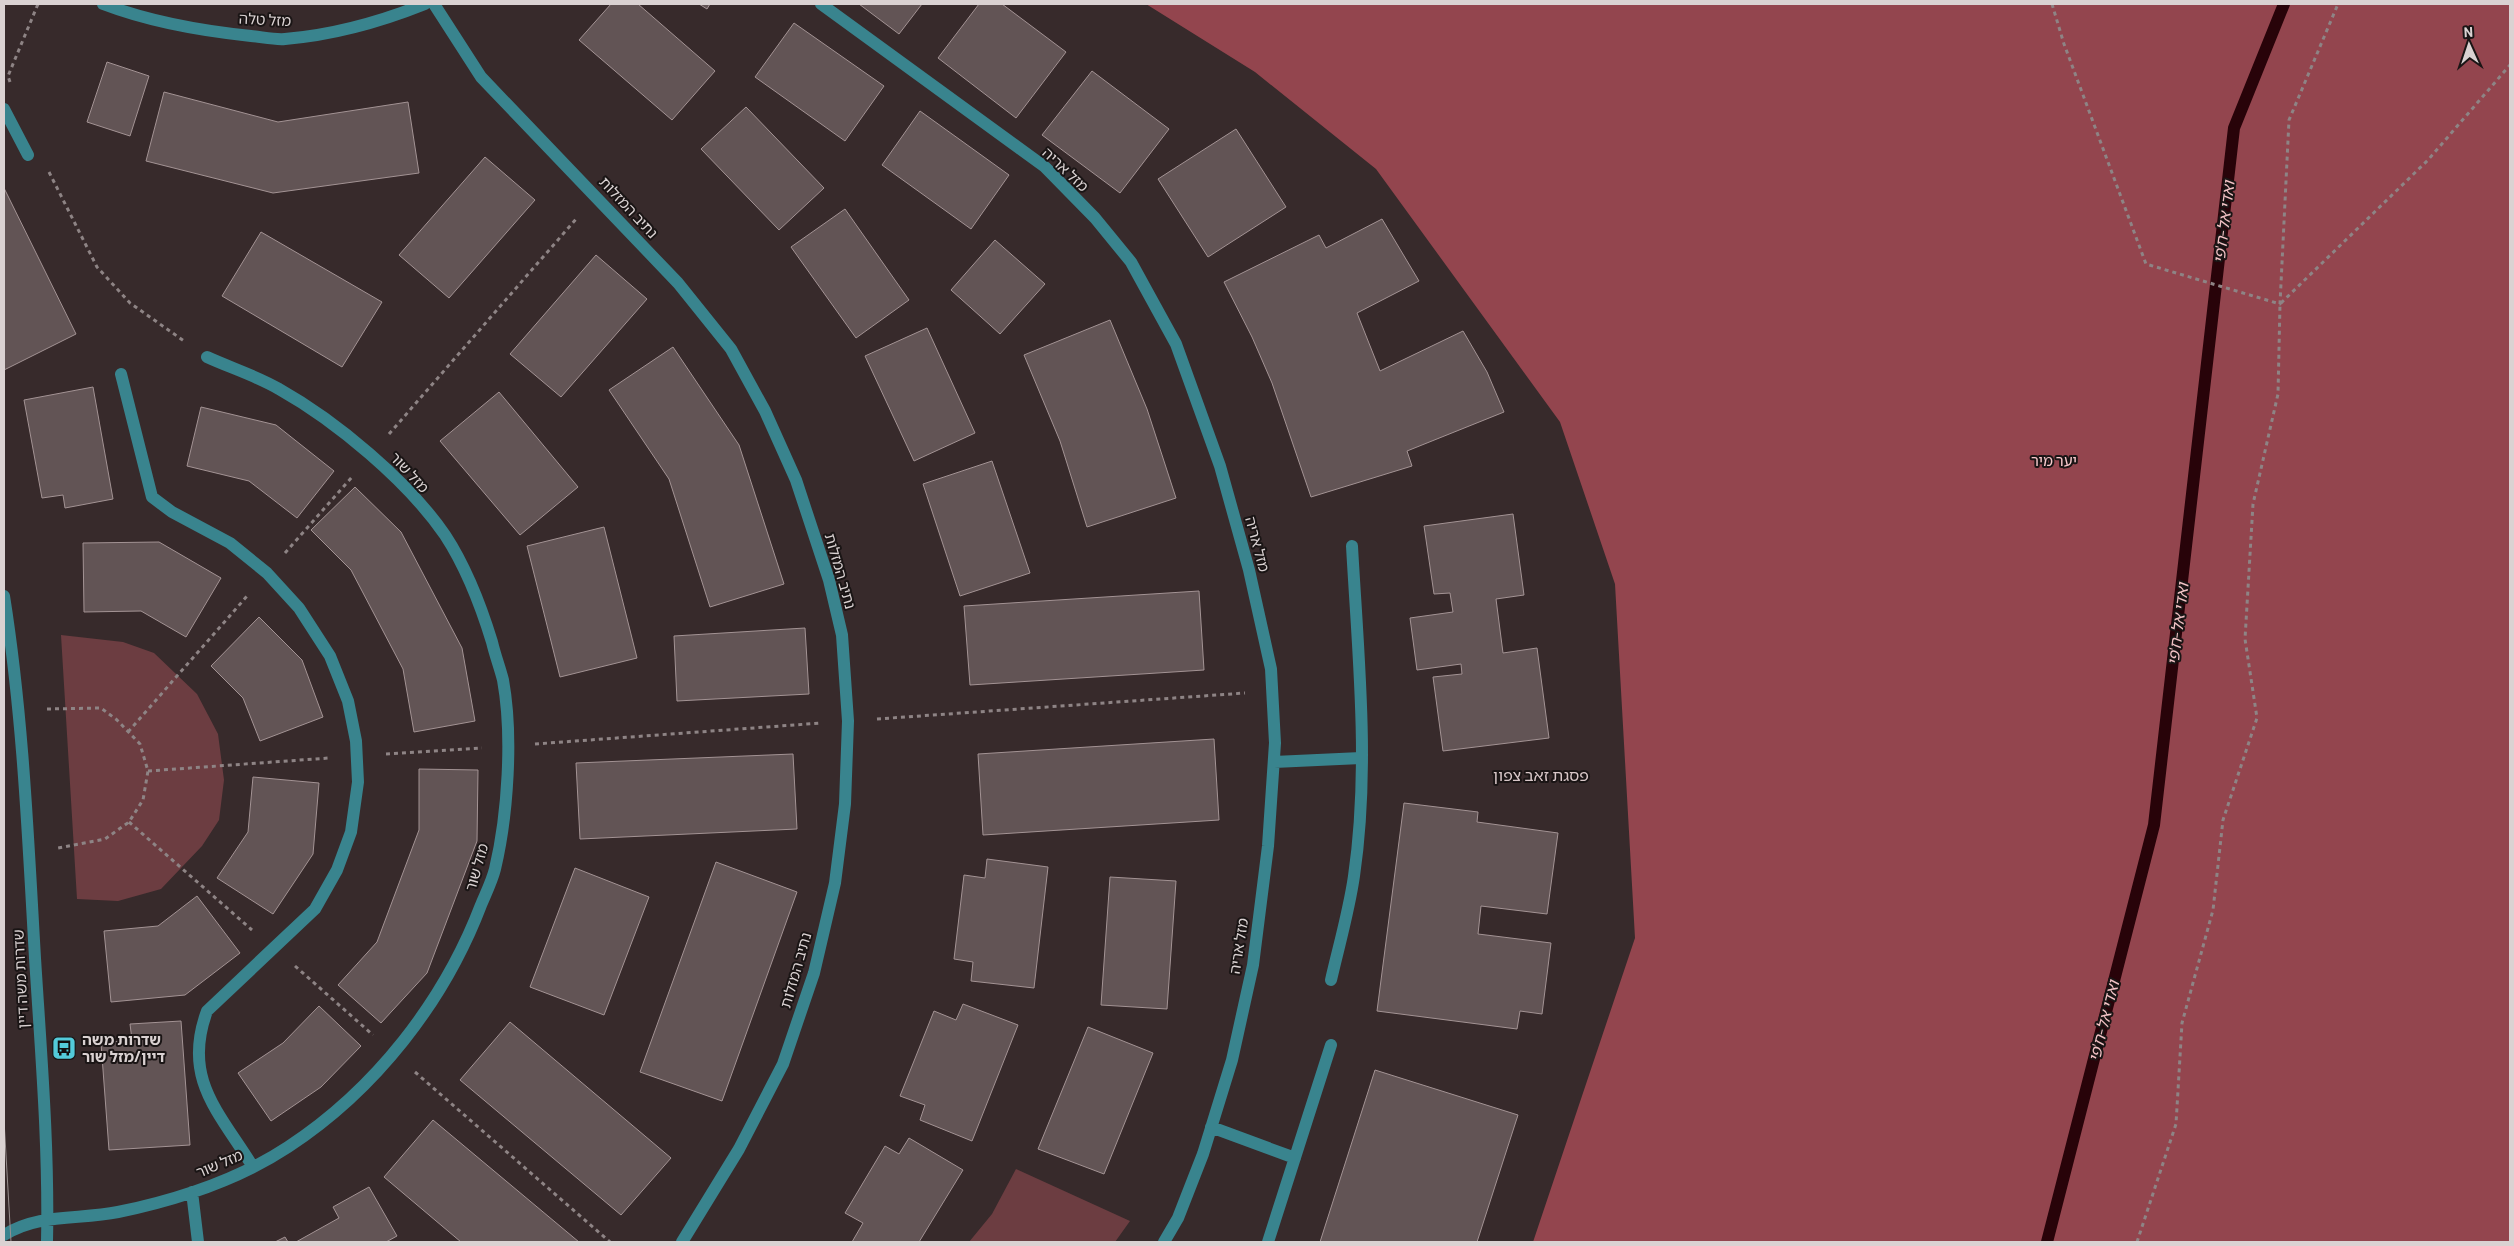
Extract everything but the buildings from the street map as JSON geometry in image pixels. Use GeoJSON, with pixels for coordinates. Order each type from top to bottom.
{"type":"FeatureCollection","features":[{"type":"Feature","properties":{"kind":"street","name":"מזל טלה"},"geometry":{"type":"LineString","coordinates":[[103,4],[169,24],[229,34],[283,39],[330,33],[386,20],[425,4]]}},
{"type":"Feature","properties":{"kind":"street","name":"נתיב המזלות"},"geometry":{"type":"LineString","coordinates":[[434,4],[481,77],[678,283],[731,349],[766,411],[796,480],[829,580],[842,635],[848,721],[845,804],[835,884],[814,973],[783,1064],[740,1149],[682,1242]]}},
{"type":"Feature","properties":{"kind":"street","name":"מזל אריה"},"geometry":{"type":"LineString","coordinates":[[821,4],[1045,167],[1094,218],[1131,262],[1176,344],[1225,485],[1249,570],[1271,669],[1274,762],[1268,846],[1252,965],[1232,1060],[1212,1126],[1178,1218],[1164,1242]]}},
{"type":"Feature","properties":{"kind":"street"},"geometry":{"type":"LineString","coordinates":[[4,110],[28,155]]}},
{"type":"Feature","properties":{"kind":"street","name":"מזל שור"},"geometry":{"type":"LineString","coordinates":[[4,1234],[47,1218],[116,1213],[192,1192],[253,1167],[290,1146],[344,1103],[394,1053],[441,989],[472,928],[494,871],[504,821],[508,746],[503,681],[487,626],[470,580],[444,535],[375,458],[323,417],[278,388],[207,357]]}},
{"type":"Feature","properties":{"kind":"street"},"geometry":{"type":"LineString","coordinates":[[121,374],[152,497],[172,512],[230,543],[267,573],[299,608],[330,656],[348,702],[358,782],[351,832],[337,870],[315,909],[207,1010],[199,1033],[197,1058],[206,1092],[253,1167]]}},
{"type":"Feature","properties":{"kind":"street"},"geometry":{"type":"LineString","coordinates":[[1331,980],[1354,876],[1360,808],[1362,720],[1352,546]]}},
{"type":"Feature","properties":{"kind":"street","name":"שדרות משה דיין"},"geometry":{"type":"LineString","coordinates":[[4,596],[19,712],[29,849],[47,1174],[47,1242]]}},
{"type":"Feature","properties":{"kind":"street"},"geometry":{"type":"LineString","coordinates":[[1274,762],[1360,758]]}},
{"type":"Feature","properties":{"kind":"street"},"geometry":{"type":"LineString","coordinates":[[1268,1242],[1331,1045]]}},
{"type":"Feature","properties":{"kind":"street"},"geometry":{"type":"LineString","coordinates":[[1212,1126],[1295,1158]]}},
{"type":"Feature","properties":{"kind":"street"},"geometry":{"type":"LineString","coordinates":[[192,1192],[198,1242]]}},
{"type":"Feature","properties":{"kind":"path"},"geometry":{"type":"LineString","coordinates":[[10,84],[8,76],[38,4]]}},
{"type":"Feature","properties":{"kind":"path"},"geometry":{"type":"LineString","coordinates":[[2052,4],[2064,44],[2146,264],[2280,304]]}},
{"type":"Feature","properties":{"kind":"path"},"geometry":{"type":"LineString","coordinates":[[2137,1242],[2176,1124],[2182,1023],[2213,910],[2223,820],[2257,718],[2245,639],[2253,504],[2278,394],[2280,304],[2289,120],[2338,4]]}},
{"type":"Feature","properties":{"kind":"path"},"geometry":{"type":"LineString","coordinates":[[2280,304],[2428,160],[2510,65]]}},
{"type":"Feature","properties":{"kind":"path"},"geometry":{"type":"LineString","coordinates":[[48,170],[96,267],[130,303],[207,357]]}},
{"type":"Feature","properties":{"kind":"path"},"geometry":{"type":"LineString","coordinates":[[148,771],[1272,691]]}},
{"type":"Feature","properties":{"kind":"path"},"geometry":{"type":"LineString","coordinates":[[19,712],[57,708],[101,708],[117,720],[140,744],[148,771],[143,800],[128,822],[105,839],[70,847],[29,849]]}},
{"type":"Feature","properties":{"kind":"path"},"geometry":{"type":"LineString","coordinates":[[128,822],[610,1242]]}},
{"type":"Feature","properties":{"kind":"shaded area"},"geometry":{"type":"Polygon","coordinates":[[[61,635],[123,642],[154,653],[197,694],[218,734],[224,780],[219,820],[202,846],[161,889],[118,901],[77,899],[61,635]]]}},
{"type":"Feature","properties":{"kind":"shaded area"},"geometry":{"type":"Polygon","coordinates":[[[1016,1169],[1130,1221],[1115,1242],[969,1242],[992,1214],[1016,1169]]]}},
{"type":"Feature","properties":{"kind":"green space","name":"יער מיר"},"geometry":{"type":"Polygon","coordinates":[[[1146,4],[2510,4],[2510,1242],[1533,1242],[1635,938],[1615,584],[1560,422],[1376,169],[1255,72],[1146,4]]]}},
{"type":"Feature","properties":{"kind":"waterway","name":"ואדי אל-ח'פי"},"geometry":{"type":"LineString","coordinates":[[2047,1242],[2154,825],[2234,128],[2284,4]]}},
{"type":"Feature","properties":{"kind":"tram line"},"geometry":{"type":"LineString","coordinates":[[4,1120],[11,1242]]}},
{"type":"Feature","properties":{"kind":"place","name":"שדרות משה דיין/מזל שור"},"geometry":{"type":"Point","coordinates":[64,1048]}},
{"type":"Feature","properties":{"kind":"district","name":"פסגת זאב צפון"},"geometry":{"type":"Point","coordinates":[1541,774]}}]}
